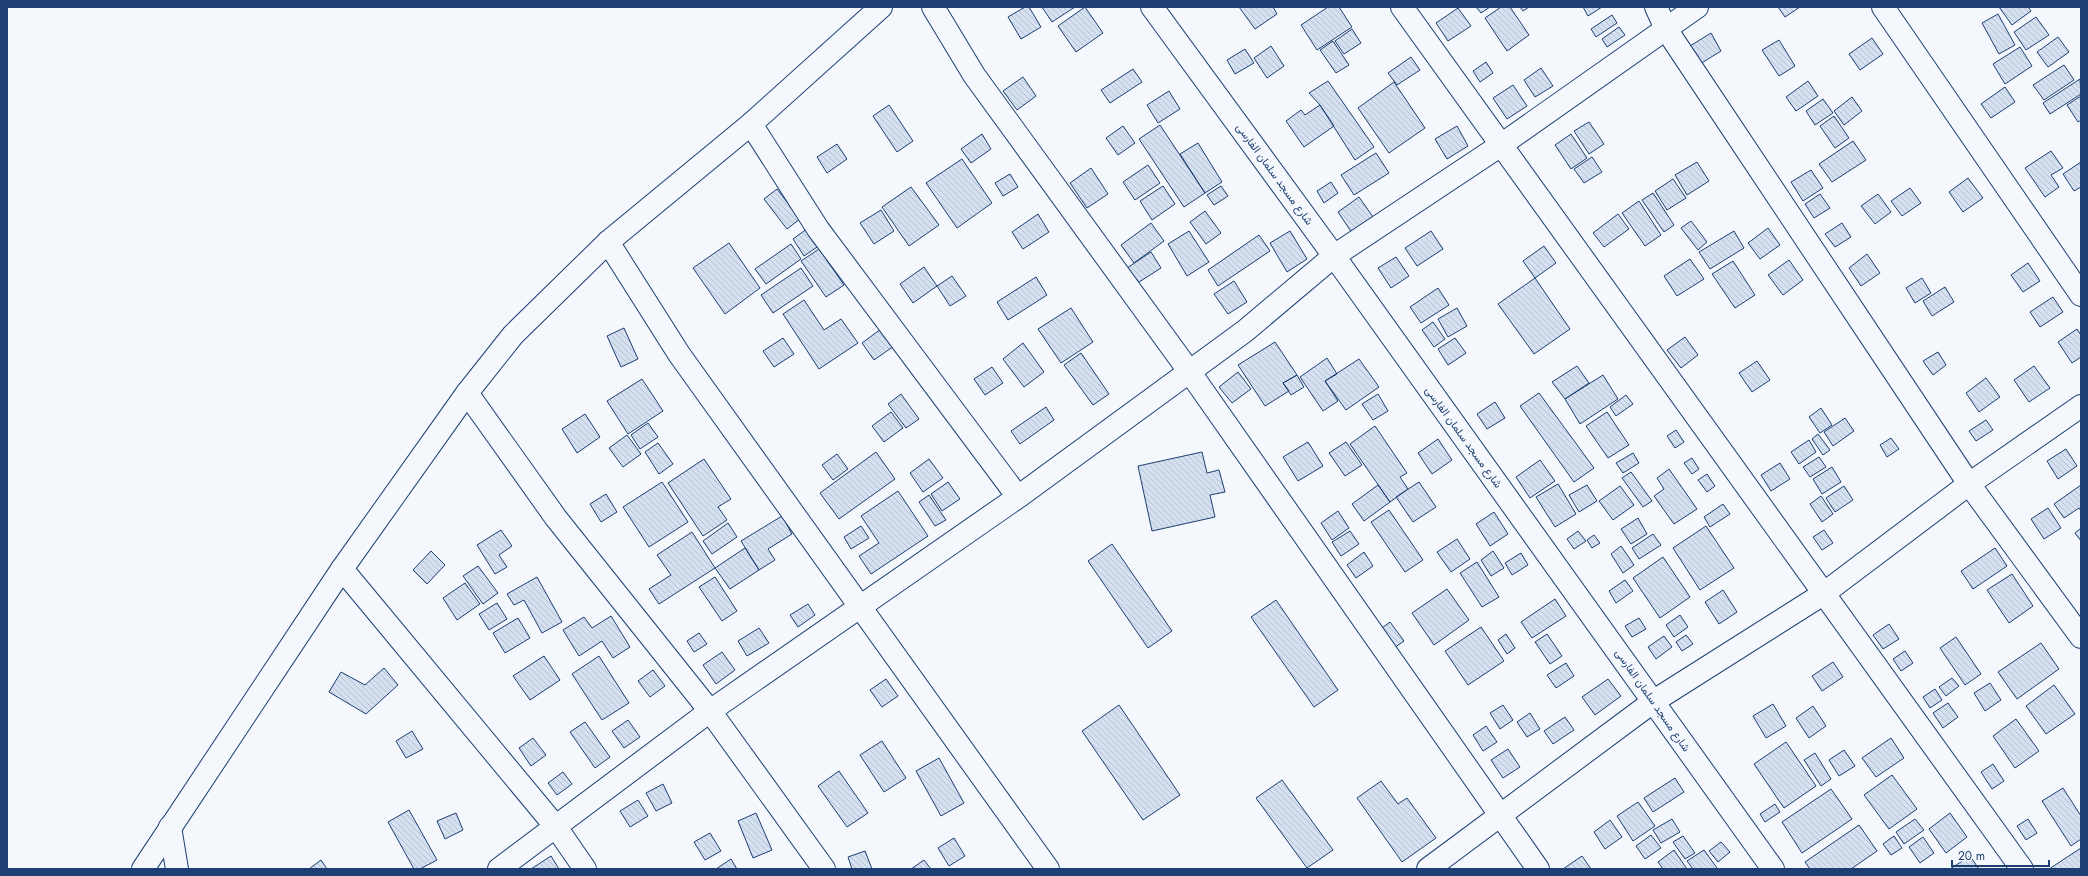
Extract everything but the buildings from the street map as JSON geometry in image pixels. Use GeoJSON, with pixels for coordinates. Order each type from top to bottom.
{"type":"FeatureCollection","features":[{"type":"Feature","properties":{"kind":"street"},"geometry":{"type":"LineString","coordinates":[[142,869],[342,569],[467,393],[513,335],[608,242],[751,124],[881,7]]}},
{"type":"Feature","properties":{"kind":"street"},"geometry":{"type":"LineString","coordinates":[[933,7],[974,75],[1189,372],[1499,816],[1538,869]]}},
{"type":"Feature","properties":{"kind":"street","name":"شارع مسجد سلمان الفارسى"},"geometry":{"type":"LineString","coordinates":[[1152,7],[1334,256],[1772,869]]}},
{"type":"Feature","properties":{"kind":"street"},"geometry":{"type":"LineString","coordinates":[[1402,7],[2022,869]]}},
{"type":"Feature","properties":{"kind":"street"},"geometry":{"type":"LineString","coordinates":[[1656,7],[1666,29],[1969,484],[2081,637]]}},
{"type":"Feature","properties":{"kind":"street"},"geometry":{"type":"LineString","coordinates":[[500,869],[710,711],[861,608],[1018,497],[1245,331],[1334,256],[1500,145],[1697,7]]}},
{"type":"Feature","properties":{"kind":"street"},"geometry":{"type":"LineString","coordinates":[[1883,7],[2081,295]]}},
{"type":"Feature","properties":{"kind":"street"},"geometry":{"type":"LineString","coordinates":[[751,124],[818,228],[1018,497]]}},
{"type":"Feature","properties":{"kind":"street"},"geometry":{"type":"LineString","coordinates":[[608,242],[679,354],[1048,869]]}},
{"type":"Feature","properties":{"kind":"street"},"geometry":{"type":"LineString","coordinates":[[467,393],[556,518],[710,711],[824,869]]}},
{"type":"Feature","properties":{"kind":"street"},"geometry":{"type":"LineString","coordinates":[[1428,869],[1654,702],[1823,594],[1969,484],[2081,406]]}},
{"type":"Feature","properties":{"kind":"street"},"geometry":{"type":"LineString","coordinates":[[342,569],[556,827],[585,869]]}},
{"type":"Feature","properties":{"kind":"street"},"geometry":{"type":"LineString","coordinates":[[170,827],[177,869]]}}]}
